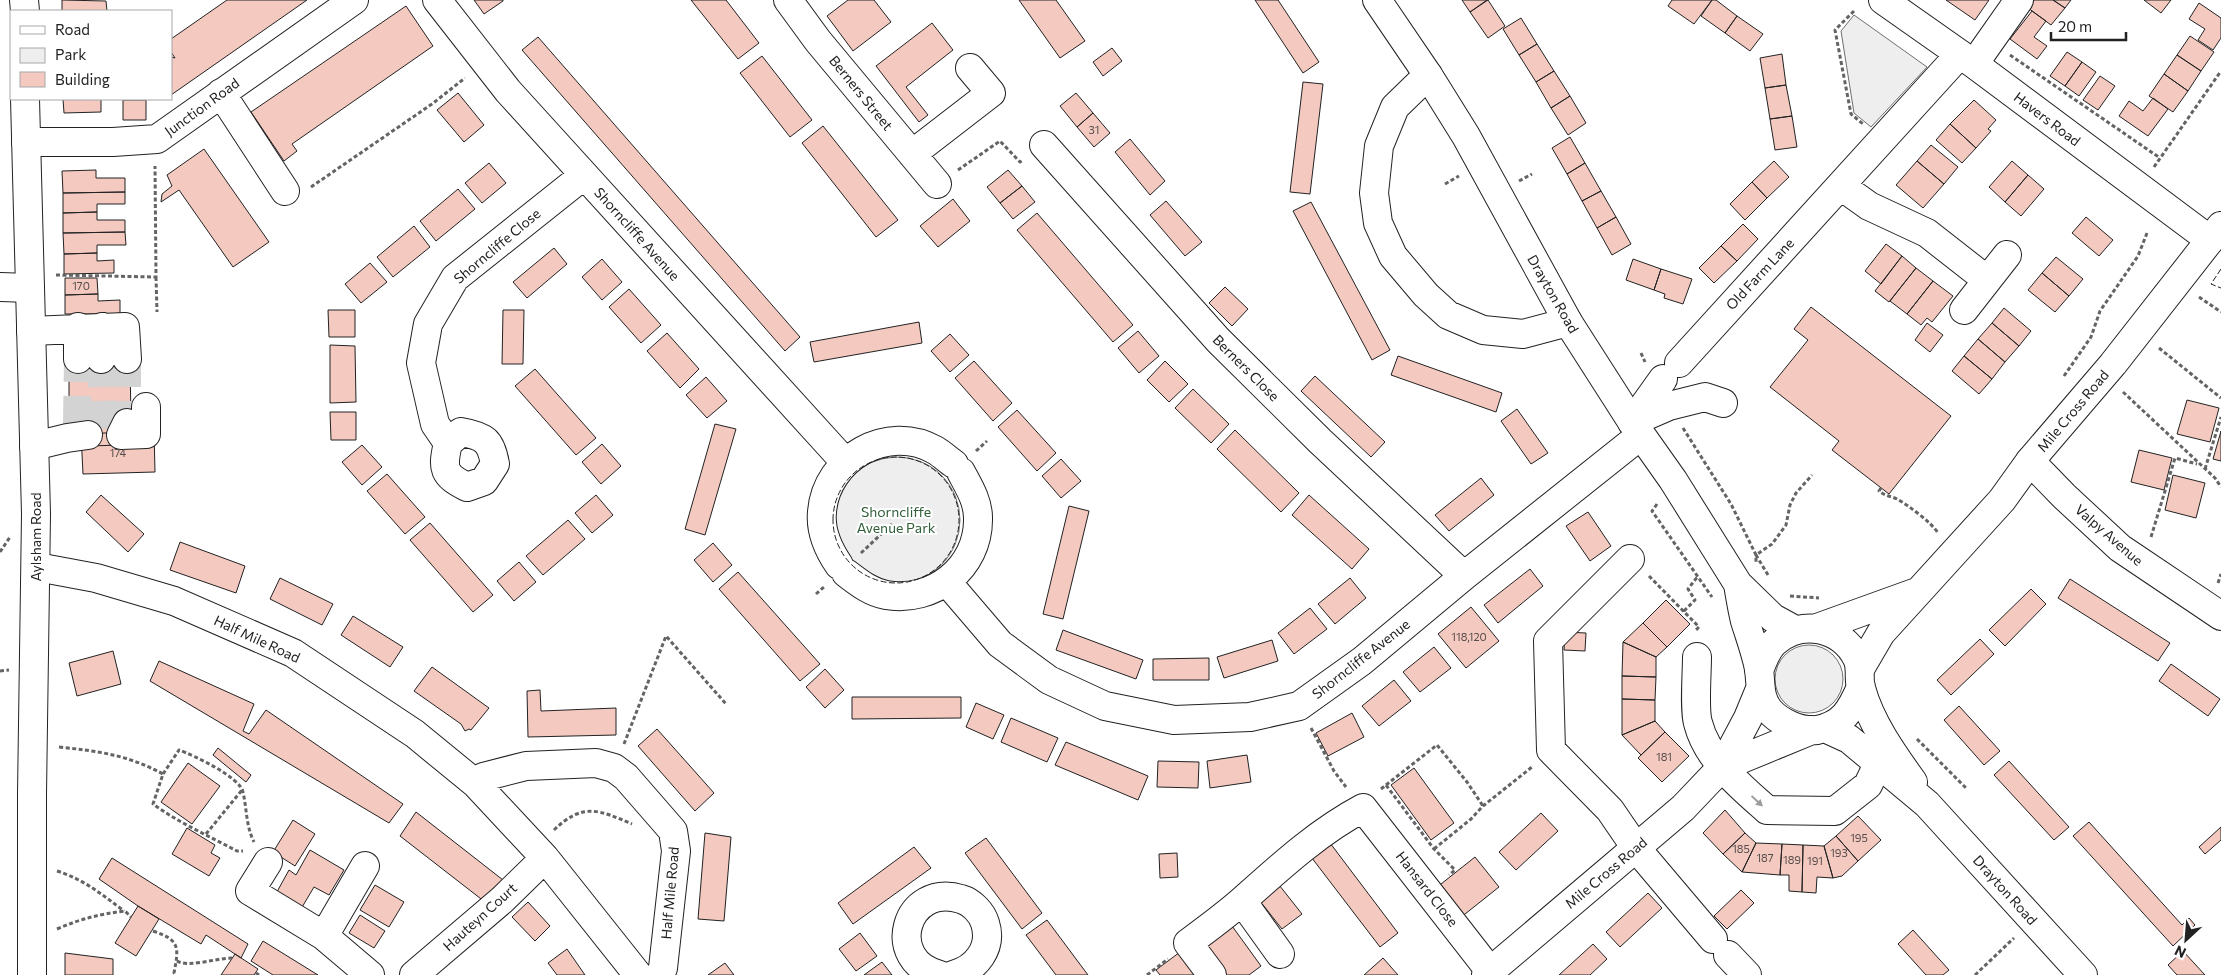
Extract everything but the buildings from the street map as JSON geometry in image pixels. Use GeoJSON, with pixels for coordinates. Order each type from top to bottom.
{"type":"FeatureCollection","features":[{"type":"Feature","properties":{"kind":"street","name":"Junction Road"},"geometry":{"type":"LineString","coordinates":[[26,142],[113,142],[157,139],[354,0]]}},
{"type":"Feature","properties":{"kind":"street","name":"Shorncliffe Avenue"},"geometry":{"type":"LineString","coordinates":[[437,0],[485,62],[583,176],[845,462]]}},
{"type":"Feature","properties":{"kind":"street","name":"Drayton Road"},"geometry":{"type":"LineString","coordinates":[[1377,0],[1428,75],[1470,143],[1568,322],[1746,592],[1773,618],[1806,629],[1831,632],[1843,640],[1857,658],[1860,678],[1884,737],[1927,804]]}},
{"type":"Feature","properties":{"kind":"street","name":"Havers Road"},"geometry":{"type":"LineString","coordinates":[[1883,0],[1967,59],[2084,147],[2141,187],[2216,233]]}},
{"type":"Feature","properties":{"kind":"street","name":"Old Farm Lane"},"geometry":{"type":"LineString","coordinates":[[1637,429],[1671,371],[1883,140],[1967,59],[1991,42],[2018,0]]}},
{"type":"Feature","properties":{"kind":"street","name":"Berners Street"},"geometry":{"type":"LineString","coordinates":[[796,3],[937,184]]}},
{"type":"Feature","properties":{"kind":"street"},"geometry":{"type":"LineString","coordinates":[[912,154],[991,93],[970,68]]}},
{"type":"Feature","properties":{"kind":"street"},"geometry":{"type":"LineString","coordinates":[[1428,75],[1395,107],[1379,146],[1374,193],[1378,223],[1393,256],[1426,295],[1448,315],[1482,330],[1523,334],[1568,322]]}},
{"type":"Feature","properties":{"kind":"street"},"geometry":{"type":"LineString","coordinates":[[221,93],[285,191]]}},
{"type":"Feature","properties":{"kind":"street","name":"Aylsham Road"},"geometry":{"type":"LineString","coordinates":[[25,100],[36,567],[32,731],[32,975]]}},
{"type":"Feature","properties":{"kind":"street","name":"Berners Close"},"geometry":{"type":"LineString","coordinates":[[1044,145],[1218,340],[1320,441],[1464,576]]}},
{"type":"Feature","properties":{"kind":"street","name":"Shorncliffe Close"},"geometry":{"type":"LineString","coordinates":[[448,443],[434,424],[421,363],[428,324],[455,278],[583,176]]}},
{"type":"Feature","properties":{"kind":"street"},"geometry":{"type":"LineString","coordinates":[[1841,186],[1869,206],[1927,233],[1987,280]]}},
{"type":"Feature","properties":{"kind":"street","name":"Mile Cross Road"},"geometry":{"type":"LineString","coordinates":[[1860,678],[1881,633],[2002,500],[2030,461],[2104,374],[2216,233]]}},
{"type":"Feature","properties":{"kind":"street"},"geometry":{"type":"LineString","coordinates":[[1964,310],[2007,255]]}},
{"type":"Feature","properties":{"kind":"street"},"geometry":{"type":"LineString","coordinates":[[0,287],[30,281]]}},
{"type":"Feature","properties":{"kind":"street"},"geometry":{"type":"LineString","coordinates":[[31,331],[102,327],[144,326],[113,362],[102,327]]}},
{"type":"Feature","properties":{"kind":"street"},"geometry":{"type":"LineString","coordinates":[[1637,429],[1669,406],[1705,397],[1723,403]]}},
{"type":"Feature","properties":{"kind":"street","name":"Shorncliffe Avenue"},"geometry":{"type":"LineString","coordinates":[[947,582],[1000,644],[1049,680],[1104,706],[1174,720],[1250,717],[1299,706],[1362,661],[1637,429]]}},
{"type":"Feature","properties":{"kind":"street"},"geometry":{"type":"LineString","coordinates":[[34,446],[81,432]]}},
{"type":"Feature","properties":{"kind":"street"},"geometry":{"type":"LineString","coordinates":[[888,441],[896,441],[912,442],[934,450],[957,468],[974,494],[978,518],[975,542],[965,565],[947,582],[928,593],[906,597],[884,595],[863,586],[842,569],[828,549],[823,531],[822,512],[825,493],[833,476],[845,462],[865,448],[888,441]]}},
{"type":"Feature","properties":{"kind":"street","name":"Valpy Avenue"},"geometry":{"type":"LineString","coordinates":[[2030,461],[2064,496],[2120,548],[2221,616]]}},
{"type":"Feature","properties":{"kind":"street"},"geometry":{"type":"LineString","coordinates":[[1630,559],[1548,640],[1551,750],[1610,810],[1636,848],[1747,975]]}},
{"type":"Feature","properties":{"kind":"street","name":"Half Mile Road"},"geometry":{"type":"LineString","coordinates":[[36,567],[96,578],[174,601],[293,654],[415,734],[547,846],[638,975]]}},
{"type":"Feature","properties":{"kind":"street","name":"Mile Cross Road"},"geometry":{"type":"LineString","coordinates":[[1806,629],[1919,591]]}},
{"type":"Feature","properties":{"kind":"street","name":"Drayton Road"},"geometry":{"type":"LineString","coordinates":[[1746,592],[1745,621],[1768,709],[1787,725],[1819,729],[1849,739],[1927,804],[2083,975]]}},
{"type":"Feature","properties":{"kind":"street"},"geometry":{"type":"LineString","coordinates":[[1759,680],[1766,654],[1775,641],[1806,629]]}},
{"type":"Feature","properties":{"kind":"street"},"geometry":{"type":"LineString","coordinates":[[1697,657],[1697,722],[1708,747],[1722,767],[1767,810],[1835,811],[1868,785],[1878,764]]}},
{"type":"Feature","properties":{"kind":"street"},"geometry":{"type":"LineString","coordinates":[[1819,729],[1834,724],[1852,709],[1860,678]]}},
{"type":"Feature","properties":{"kind":"street","name":"Mile Cross Road"},"geometry":{"type":"LineString","coordinates":[[1488,973],[1682,808],[1722,767],[1745,724],[1759,680]]}},
{"type":"Feature","properties":{"kind":"street","name":"Mile Cross Road"},"geometry":{"type":"LineString","coordinates":[[1722,767],[1819,729]]}},
{"type":"Feature","properties":{"kind":"street","name":"Half Mile Road"},"geometry":{"type":"LineString","coordinates":[[476,784],[483,777],[526,766],[596,762],[614,768],[626,777],[673,831],[676,851],[664,968],[660,975]]}},
{"type":"Feature","properties":{"kind":"street"},"geometry":{"type":"LineString","coordinates":[[1212,975],[1188,943],[1242,901],[1266,878],[1304,847],[1339,821],[1363,808]]}},
{"type":"Feature","properties":{"kind":"street","name":"Hansard Close"},"geometry":{"type":"LineString","coordinates":[[1363,808],[1488,973]]}},
{"type":"Feature","properties":{"kind":"street","name":"Hauteyn Court"},"geometry":{"type":"LineString","coordinates":[[414,975],[502,900],[547,846]]}},
{"type":"Feature","properties":{"kind":"street"},"geometry":{"type":"LineString","coordinates":[[263,857],[250,891],[324,936],[370,975]]}},
{"type":"Feature","properties":{"kind":"street"},"geometry":{"type":"LineString","coordinates":[[324,936],[365,866]]}},
{"type":"Feature","properties":{"kind":"street"},"geometry":{"type":"LineString","coordinates":[[1242,901],[1280,954]]}},
{"type":"Feature","properties":{"kind":"path"},"geometry":{"type":"LineString","coordinates":[[1854,11],[1835,30],[1850,114],[1883,140]]}},
{"type":"Feature","properties":{"kind":"path"},"geometry":{"type":"LineString","coordinates":[[1991,42],[2160,158]]}},
{"type":"Feature","properties":{"kind":"path"},"geometry":{"type":"LineString","coordinates":[[285,191],[292,200],[432,104],[485,62]]}},
{"type":"Feature","properties":{"kind":"path"},"geometry":{"type":"LineString","coordinates":[[2141,187],[2221,71]]}},
{"type":"Feature","properties":{"kind":"path"},"geometry":{"type":"LineString","coordinates":[[157,139],[155,160],[157,312]]}},
{"type":"Feature","properties":{"kind":"path"},"geometry":{"type":"LineString","coordinates":[[937,184],[1000,141],[1020,162],[1044,145]]}},
{"type":"Feature","properties":{"kind":"path"},"geometry":{"type":"LineString","coordinates":[[2064,376],[2091,338],[2100,311],[2138,256],[2147,233]]}},
{"type":"Feature","properties":{"kind":"path"},"geometry":{"type":"LineString","coordinates":[[30,281],[156,277]]}},
{"type":"Feature","properties":{"kind":"path"},"geometry":{"type":"LineString","coordinates":[[2139,331],[2221,398]]}},
{"type":"Feature","properties":{"kind":"path"},"geometry":{"type":"LineString","coordinates":[[2104,374],[2221,486]]}},
{"type":"Feature","properties":{"kind":"path"},"geometry":{"type":"LineString","coordinates":[[2205,469],[2221,417]]}},
{"type":"Feature","properties":{"kind":"path"},"geometry":{"type":"LineString","coordinates":[[2143,564],[2175,458],[2200,465]]}},
{"type":"Feature","properties":{"kind":"path"},"geometry":{"type":"LineString","coordinates":[[1707,467],[1731,504],[1756,555],[1770,578]]}},
{"type":"Feature","properties":{"kind":"path"},"geometry":{"type":"LineString","coordinates":[[1746,592],[1756,555],[1772,544],[1786,525],[1790,505],[1796,493],[1812,475]]}},
{"type":"Feature","properties":{"kind":"path"},"geometry":{"type":"LineString","coordinates":[[1881,488],[1879,491],[1888,497],[1896,498],[1932,525],[1938,531],[1940,538]]}},
{"type":"Feature","properties":{"kind":"path"},"geometry":{"type":"LineString","coordinates":[[1652,511],[1713,598]]}},
{"type":"Feature","properties":{"kind":"path"},"geometry":{"type":"LineString","coordinates":[[1630,559],[1655,580],[1699,626],[1683,644],[1697,657]]}},
{"type":"Feature","properties":{"kind":"path"},"geometry":{"type":"LineString","coordinates":[[1684,611],[1695,600],[1688,590],[1698,576]]}},
{"type":"Feature","properties":{"kind":"path"},"geometry":{"type":"LineString","coordinates":[[1783,591],[1791,596],[1820,597]]}},
{"type":"Feature","properties":{"kind":"path"},"geometry":{"type":"LineString","coordinates":[[614,768],[666,636],[726,705]]}},
{"type":"Feature","properties":{"kind":"path"},"geometry":{"type":"LineString","coordinates":[[1299,706],[1334,771],[1363,808]]}},
{"type":"Feature","properties":{"kind":"path"},"geometry":{"type":"LineString","coordinates":[[1386,785],[1437,745],[1467,782],[1482,806]]}},
{"type":"Feature","properties":{"kind":"path"},"geometry":{"type":"LineString","coordinates":[[55,746],[104,752],[140,762],[163,774]]}},
{"type":"Feature","properties":{"kind":"path"},"geometry":{"type":"LineString","coordinates":[[179,750],[211,765],[243,790],[248,830],[263,857],[237,851],[206,834],[178,822],[153,804],[163,774],[179,750]]}},
{"type":"Feature","properties":{"kind":"path"},"geometry":{"type":"LineString","coordinates":[[1434,849],[1471,819],[1482,806],[1520,778]]}},
{"type":"Feature","properties":{"kind":"path"},"geometry":{"type":"LineString","coordinates":[[206,834],[243,790]]}},
{"type":"Feature","properties":{"kind":"path"},"geometry":{"type":"LineString","coordinates":[[547,846],[562,822],[581,812],[600,811],[635,826]]}},
{"type":"Feature","properties":{"kind":"path"},"geometry":{"type":"LineString","coordinates":[[33,864],[70,876],[93,888],[131,917]]}},
{"type":"Feature","properties":{"kind":"path"},"geometry":{"type":"LineString","coordinates":[[32,940],[79,919],[125,911]]}},
{"type":"Feature","properties":{"kind":"path"},"geometry":{"type":"LineString","coordinates":[[153,930],[167,935],[175,944],[178,956],[174,972],[176,975]]}},
{"type":"Feature","properties":{"kind":"path"},"geometry":{"type":"LineString","coordinates":[[1975,975],[2001,950]]}},
{"type":"Feature","properties":{"kind":"path"},"geometry":{"type":"LineString","coordinates":[[177,961],[182,964],[232,958]]}},
{"type":"Feature","properties":{"kind":"green space"},"geometry":{"type":"Polygon","coordinates":[[[1854,15],[1927,67],[1871,127],[1854,113],[1841,31],[1854,15]]]}},
{"type":"Feature","properties":{"kind":"green space","name":"Shorncliffe Avenue Park"},"geometry":{"type":"Polygon","coordinates":[[[897,457],[921,462],[941,476],[955,496],[960,520],[955,544],[941,564],[921,578],[897,583],[873,578],[853,564],[839,544],[834,520],[839,496],[853,476],[873,462],[897,457]]]}},
{"type":"Feature","properties":{"kind":"green space"},"geometry":{"type":"Polygon","coordinates":[[[1809,645],[1822,648],[1833,655],[1840,666],[1843,679],[1840,692],[1833,703],[1822,710],[1809,713],[1796,710],[1785,703],[1778,692],[1775,679],[1778,666],[1785,655],[1796,648],[1809,645]]]}},
{"type":"Feature","properties":{"kind":"tunnel"},"geometry":{"type":"LineString","coordinates":[[77,424],[78,359]]}},
{"type":"Feature","properties":{"kind":"tunnel"},"geometry":{"type":"LineString","coordinates":[[101,359],[103,436]]}},
{"type":"Feature","properties":{"kind":"tunnel"},"geometry":{"type":"LineString","coordinates":[[127,359],[127,423]]}},
{"type":"Feature","properties":{"kind":"fence"},"geometry":{"type":"LineString","coordinates":[[2221,269],[2211,284],[2221,288]]}},
{"type":"Feature","properties":{"kind":"fence"},"geometry":{"type":"LineString","coordinates":[[896,457],[920,462],[931,467],[941,475],[949,485],[954,496],[959,520],[954,544],[949,555],[941,565],[931,573],[920,578],[896,583],[872,578],[861,573],[851,565],[843,555],[838,544],[833,520],[838,496],[843,485],[851,475],[861,467],[872,462],[896,457]]}}]}
